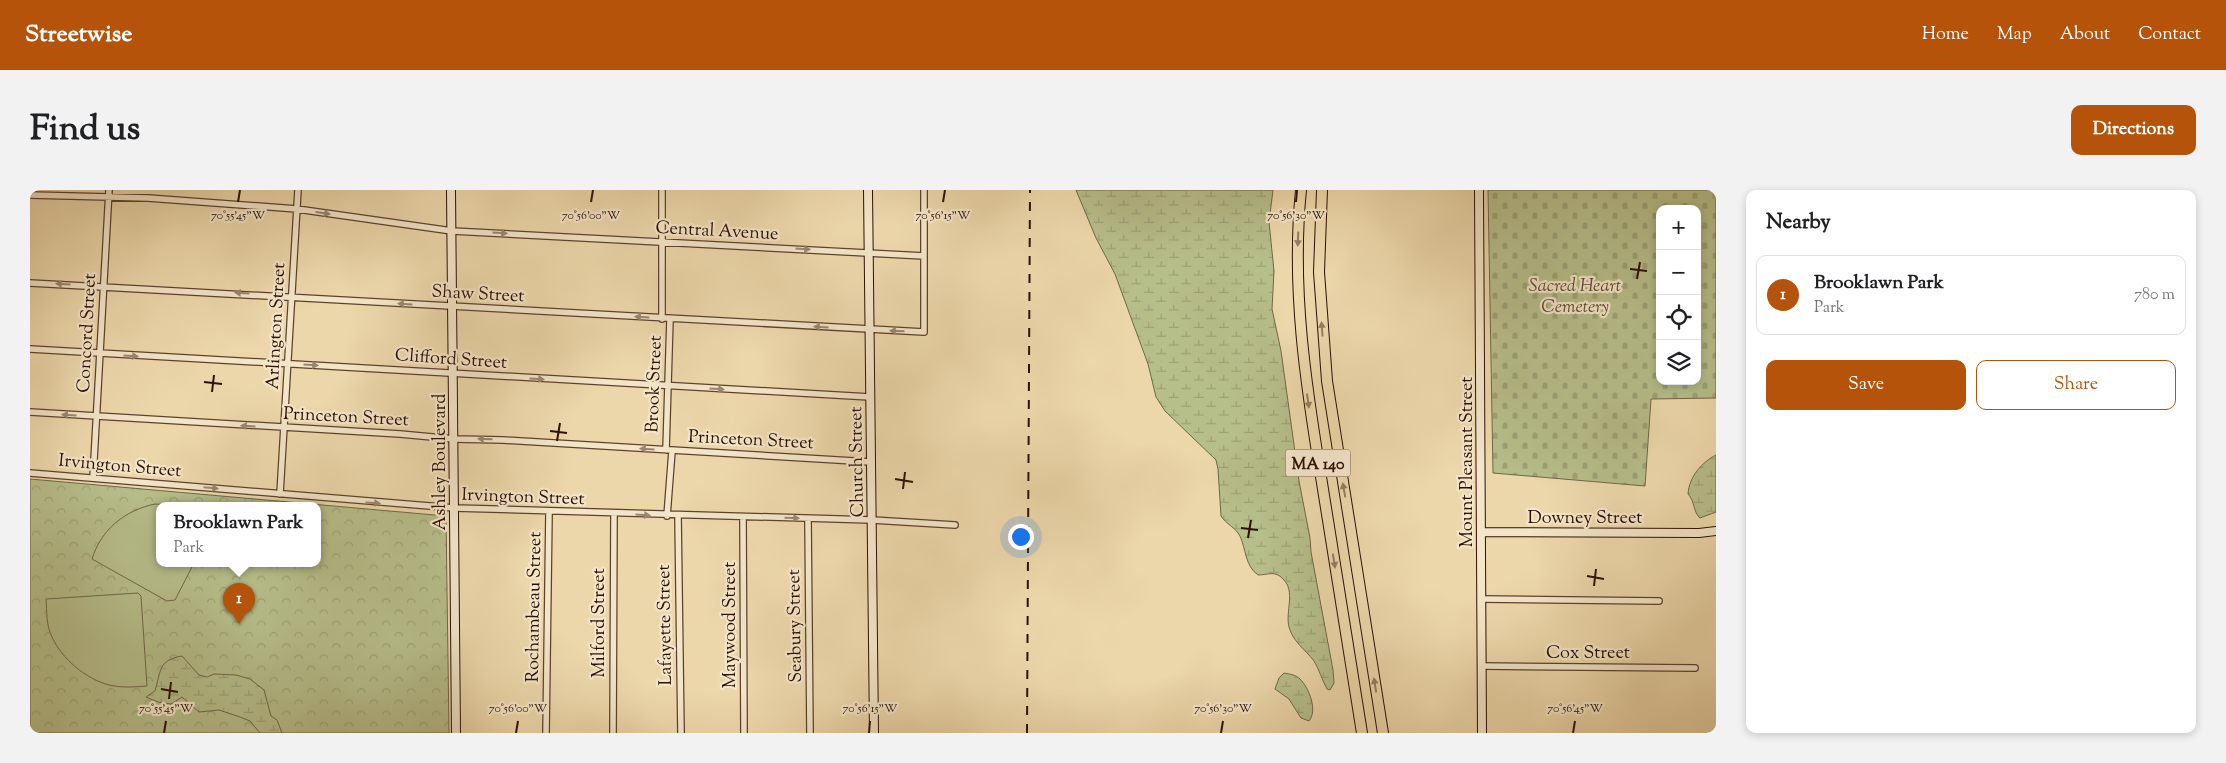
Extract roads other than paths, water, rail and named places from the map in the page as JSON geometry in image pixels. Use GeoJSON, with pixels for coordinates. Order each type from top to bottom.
{"type":"FeatureCollection","features":[{"type":"Feature","properties":{"kind":"highway","name":"MA 140"},"geometry":{"type":"LineString","coordinates":[[1302,190],[1297,264],[1305,379],[1362,733]]}},
{"type":"Feature","properties":{"kind":"highway","name":"MA 140"},"geometry":{"type":"LineString","coordinates":[[1322,190],[1319,272],[1328,388],[1383,733]]}},
{"type":"Feature","properties":{"kind":"main road","name":"Ashley Boulevard"},"geometry":{"type":"LineString","coordinates":[[451,190],[456,733]]}},
{"type":"Feature","properties":{"kind":"main road","name":"Church Street"},"geometry":{"type":"LineString","coordinates":[[868,190],[874,733]]}},
{"type":"Feature","properties":{"kind":"main road","name":"Mount Pleasant Street"},"geometry":{"type":"LineString","coordinates":[[1479,190],[1482,733]]}},
{"type":"Feature","properties":{"kind":"main road","name":"Downey Street"},"geometry":{"type":"LineString","coordinates":[[1482,532],[1689,533],[1716,531]]}},
{"type":"Feature","properties":{"kind":"street","name":"Concord Street"},"geometry":{"type":"LineString","coordinates":[[93,478],[109,190]]}},
{"type":"Feature","properties":{"kind":"street","name":"Arlington Street"},"geometry":{"type":"LineString","coordinates":[[280,494],[298,190]]}},
{"type":"Feature","properties":{"kind":"street","name":"Brook Street"},"geometry":{"type":"LineString","coordinates":[[662,190],[662,319]]}},
{"type":"Feature","properties":{"kind":"street"},"geometry":{"type":"LineString","coordinates":[[924,190],[924,256]]}},
{"type":"Feature","properties":{"kind":"street","name":"Central Avenue"},"geometry":{"type":"LineString","coordinates":[[30,195],[297,209],[452,231],[924,256]]}},
{"type":"Feature","properties":{"kind":"street","name":"Shaw Street"},"geometry":{"type":"LineString","coordinates":[[30,283],[924,332],[924,256]]}},
{"type":"Feature","properties":{"kind":"street","name":"Brook Street"},"geometry":{"type":"LineString","coordinates":[[667,516],[670,319]]}},
{"type":"Feature","properties":{"kind":"street","name":"Clifford Street"},"geometry":{"type":"LineString","coordinates":[[30,349],[870,397]]}},
{"type":"Feature","properties":{"kind":"street","name":"Princeton Street"},"geometry":{"type":"LineString","coordinates":[[30,412],[400,434],[454,439],[503,440],[871,462]]}},
{"type":"Feature","properties":{"kind":"street","name":"Irvington Street"},"geometry":{"type":"LineString","coordinates":[[30,472],[454,508],[667,516],[872,520],[955,526]]}},
{"type":"Feature","properties":{"kind":"street","name":"Rochambeau Street"},"geometry":{"type":"LineString","coordinates":[[546,733],[549,512]]}},
{"type":"Feature","properties":{"kind":"street","name":"Milford Street"},"geometry":{"type":"LineString","coordinates":[[613,733],[614,514]]}},
{"type":"Feature","properties":{"kind":"street","name":"Lafayette Street"},"geometry":{"type":"LineString","coordinates":[[678,516],[681,733]]}},
{"type":"Feature","properties":{"kind":"street","name":"Maywood Street"},"geometry":{"type":"LineString","coordinates":[[743,518],[744,733]]}},
{"type":"Feature","properties":{"kind":"street","name":"Seabury Street"},"geometry":{"type":"LineString","coordinates":[[808,519],[810,733]]}},
{"type":"Feature","properties":{"kind":"street"},"geometry":{"type":"LineString","coordinates":[[1482,600],[1659,601]]}},
{"type":"Feature","properties":{"kind":"street","name":"Cox Street"},"geometry":{"type":"LineString","coordinates":[[1481,666],[1694,668]]}},
{"type":"Feature","properties":{"kind":"railway"},"geometry":{"type":"LineString","coordinates":[[1027,733],[1030,190]]}},
{"type":"Feature","properties":{"kind":"place","name":"Brooklawn Park"},"geometry":{"type":"Point","coordinates":[239,624]}},
{"type":"Feature","properties":{"kind":"park label","name":"Sacred Heart Cemetery"},"geometry":{"type":"Point","coordinates":[1575,295]}}]}
